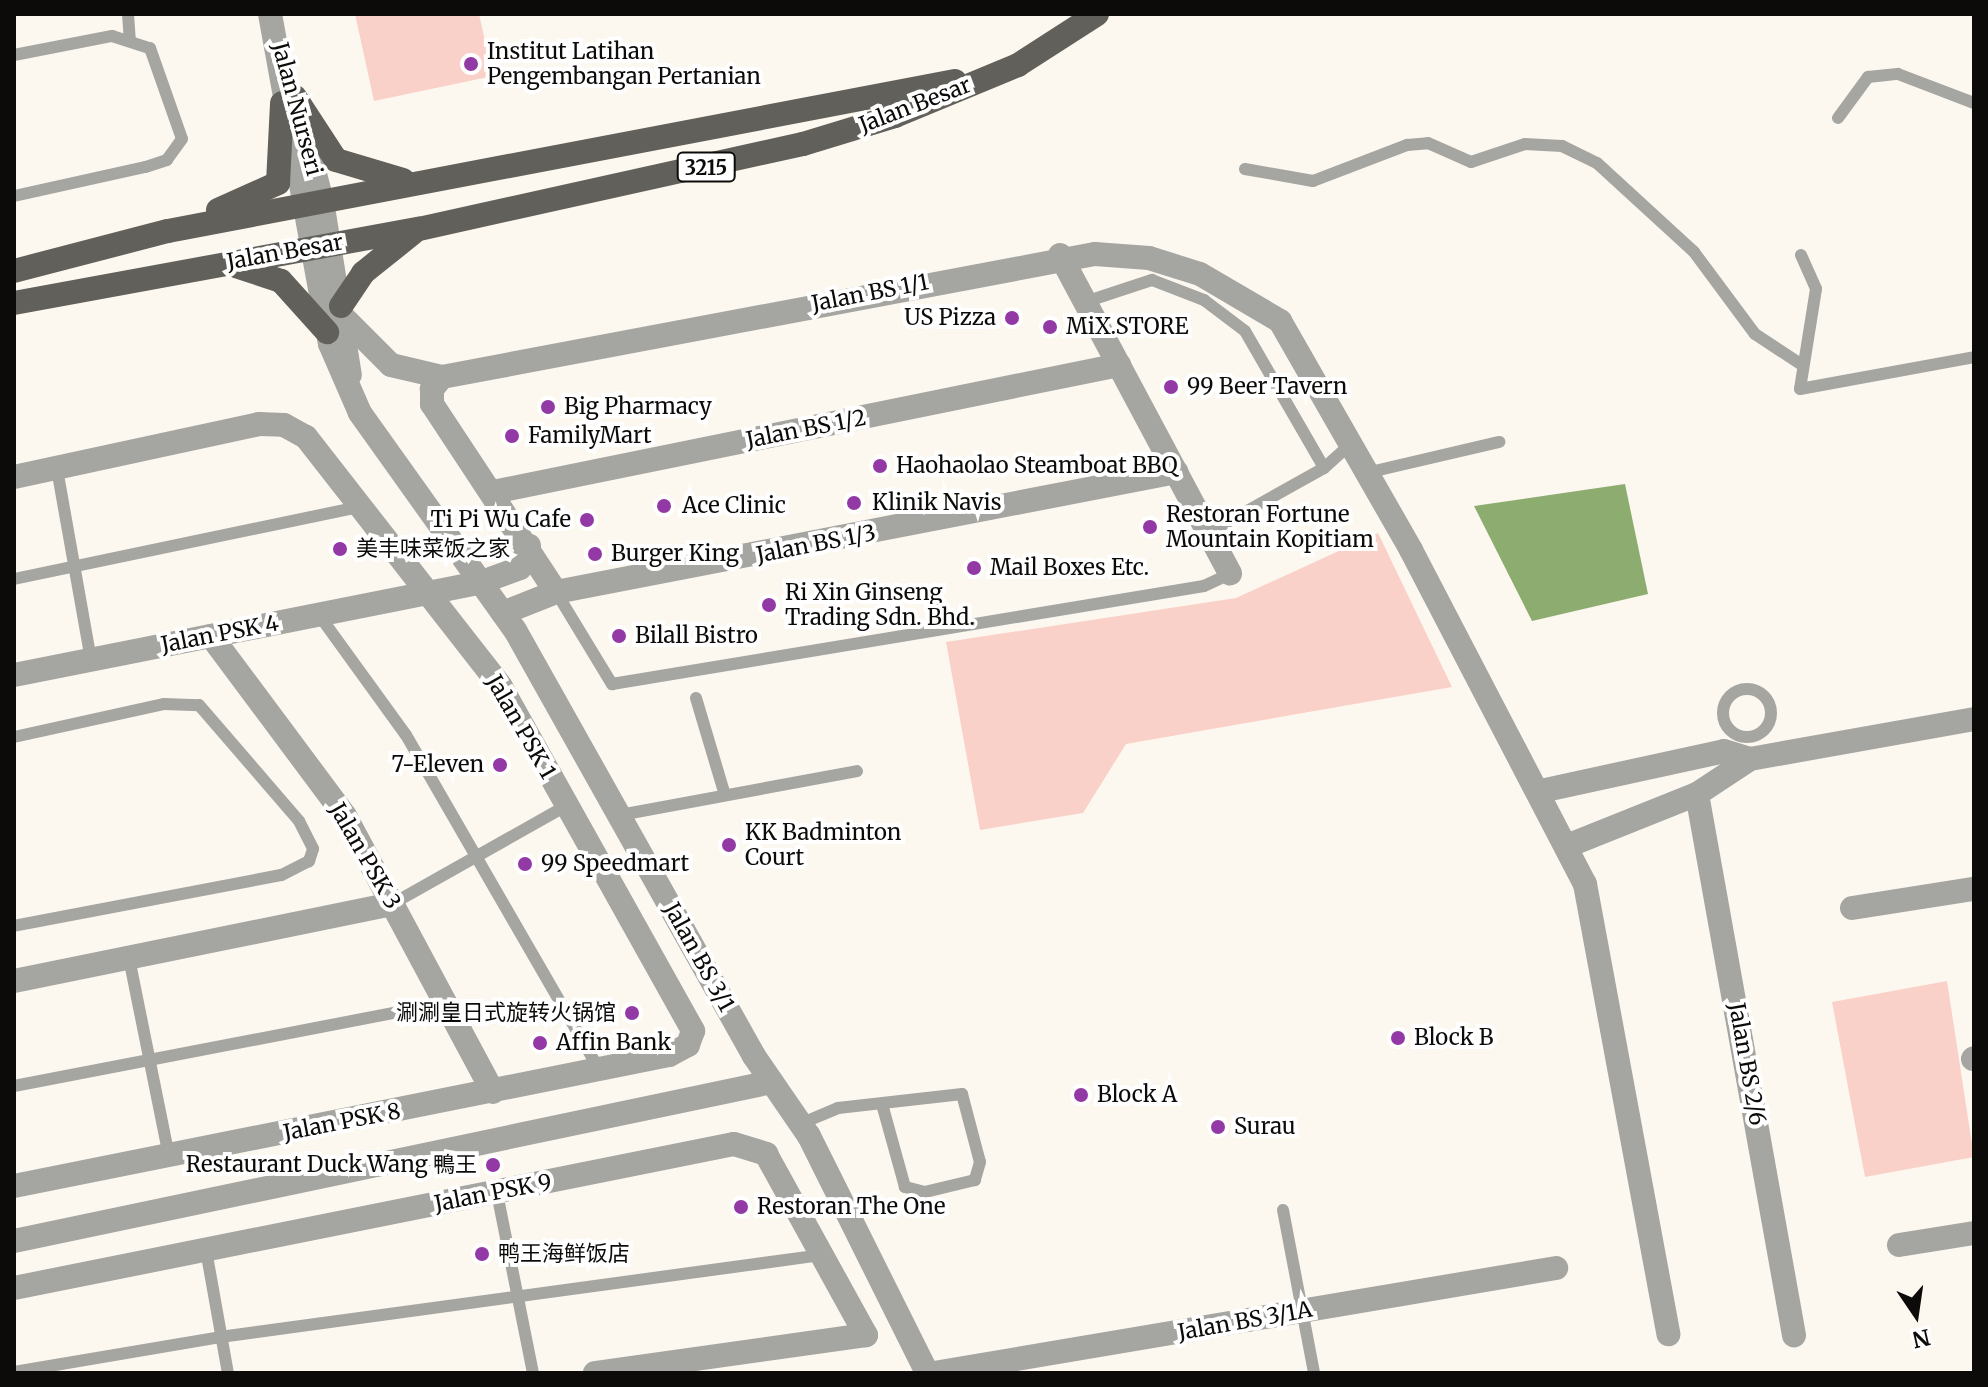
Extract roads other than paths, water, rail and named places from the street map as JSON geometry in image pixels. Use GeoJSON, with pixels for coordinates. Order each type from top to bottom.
{"type":"FeatureCollection","features":[{"type":"Feature","properties":{"kind":"main road","name":"3215"},"geometry":{"type":"LineString","coordinates":[[985,77],[1043,54],[1097,14]]}},
{"type":"Feature","properties":{"kind":"main road","name":"Jalan Besar"},"geometry":{"type":"LineString","coordinates":[[14,271],[168,231],[311,202],[985,77]]}},
{"type":"Feature","properties":{"kind":"main road","name":"Jalan Besar"},"geometry":{"type":"LineString","coordinates":[[14,303],[419,229],[803,144],[895,116],[985,77]]}},
{"type":"Feature","properties":{"kind":"main road"},"geometry":{"type":"LineString","coordinates":[[288,100],[336,160],[371,176],[424,183]]}},
{"type":"Feature","properties":{"kind":"main road"},"geometry":{"type":"LineString","coordinates":[[168,231],[278,183],[288,100]]}},
{"type":"Feature","properties":{"kind":"main road"},"geometry":{"type":"LineString","coordinates":[[215,264],[265,271],[338,319],[363,273],[419,229]]}},
{"type":"Feature","properties":{"kind":"street","name":"Jalan Nurseri"},"geometry":{"type":"LineString","coordinates":[[270,17],[311,202]]}},
{"type":"Feature","properties":{"kind":"street","name":"Jalan BS 3/1"},"geometry":{"type":"LineString","coordinates":[[311,202],[338,319],[350,388],[376,439],[503,613],[772,1082],[800,1124],[927,1373]]}},
{"type":"Feature","properties":{"kind":"street","name":"Jalan BS 1/1"},"geometry":{"type":"LineString","coordinates":[[338,319],[391,365],[442,377],[1060,255],[1149,258],[1249,299],[1280,321],[1541,791],[1589,897],[1668,1334]]}},
{"type":"Feature","properties":{"kind":"street"},"geometry":{"type":"LineString","coordinates":[[1060,255],[1230,574]]}},
{"type":"Feature","properties":{"kind":"street","name":"Jalan BS 1/2"},"geometry":{"type":"LineString","coordinates":[[493,492],[1119,365]]}},
{"type":"Feature","properties":{"kind":"street"},"geometry":{"type":"LineString","coordinates":[[442,377],[432,404],[529,546],[556,592]]}},
{"type":"Feature","properties":{"kind":"street","name":"Jalan PSK 1"},"geometry":{"type":"LineString","coordinates":[[57,469],[284,425],[306,437],[501,687],[566,806],[689,1014],[692,1038],[669,1055]]}},
{"type":"Feature","properties":{"kind":"street"},"geometry":{"type":"LineString","coordinates":[[14,477],[57,469]]}},
{"type":"Feature","properties":{"kind":"street","name":"Jalan BS 1/3"},"geometry":{"type":"LineString","coordinates":[[503,613],[556,592],[1176,472]]}},
{"type":"Feature","properties":{"kind":"street","name":"Jalan PSK 4"},"geometry":{"type":"LineString","coordinates":[[14,675],[482,582],[520,568],[529,546]]}},
{"type":"Feature","properties":{"kind":"street","name":"Jalan PSK 3"},"geometry":{"type":"LineString","coordinates":[[211,636],[345,816],[493,1092]]}},
{"type":"Feature","properties":{"kind":"street"},"geometry":{"type":"LineString","coordinates":[[1541,791],[1709,753],[1754,758],[1974,719]]}},
{"type":"Feature","properties":{"kind":"street"},"geometry":{"type":"LineString","coordinates":[[1567,846],[1697,794],[1754,758]]}},
{"type":"Feature","properties":{"kind":"street","name":"Jalan BS 2/6"},"geometry":{"type":"LineString","coordinates":[[1697,794],[1794,1335]]}},
{"type":"Feature","properties":{"kind":"street"},"geometry":{"type":"LineString","coordinates":[[1852,908],[1974,889]]}},
{"type":"Feature","properties":{"kind":"street"},"geometry":{"type":"LineString","coordinates":[[14,981],[392,904]]}},
{"type":"Feature","properties":{"kind":"street","name":"Jalan PSK 8"},"geometry":{"type":"LineString","coordinates":[[14,1186],[669,1055]]}},
{"type":"Feature","properties":{"kind":"street"},"geometry":{"type":"LineString","coordinates":[[14,1241],[504,1143],[772,1082]]}},
{"type":"Feature","properties":{"kind":"street","name":"Jalan PSK 9"},"geometry":{"type":"LineString","coordinates":[[14,1288],[750,1145],[766,1154],[866,1335],[595,1373]]}},
{"type":"Feature","properties":{"kind":"street"},"geometry":{"type":"LineString","coordinates":[[1899,1245],[1974,1233]]}},
{"type":"Feature","properties":{"kind":"street","name":"Jalan BS 3/1A"},"geometry":{"type":"LineString","coordinates":[[934,1373],[1017,1366],[1304,1311],[1556,1268]]}},
{"type":"Feature","properties":{"kind":"lane"},"geometry":{"type":"LineString","coordinates":[[128,14],[130,40]]}},
{"type":"Feature","properties":{"kind":"lane"},"geometry":{"type":"LineString","coordinates":[[14,55],[112,36],[150,48],[161,65],[182,139],[176,151],[145,167],[14,196]]}},
{"type":"Feature","properties":{"kind":"lane"},"geometry":{"type":"LineString","coordinates":[[1838,118],[1868,77],[1898,74],[1974,103]]}},
{"type":"Feature","properties":{"kind":"lane"},"geometry":{"type":"LineString","coordinates":[[1245,169],[1313,181],[1407,145],[1428,143],[1471,162],[1525,144],[1562,146],[1597,163],[1694,252],[1755,334],[1802,365]]}},
{"type":"Feature","properties":{"kind":"lane"},"geometry":{"type":"LineString","coordinates":[[1801,255],[1816,289],[1800,389],[1974,357]]}},
{"type":"Feature","properties":{"kind":"lane"},"geometry":{"type":"LineString","coordinates":[[1085,302],[1152,280],[1204,300],[1245,331],[1324,468]]}},
{"type":"Feature","properties":{"kind":"lane"},"geometry":{"type":"LineString","coordinates":[[1366,473],[1499,442]]}},
{"type":"Feature","properties":{"kind":"lane"},"geometry":{"type":"LineString","coordinates":[[1208,533],[1324,468],[1351,444]]}},
{"type":"Feature","properties":{"kind":"lane"},"geometry":{"type":"LineString","coordinates":[[57,469],[91,660]]}},
{"type":"Feature","properties":{"kind":"lane"},"geometry":{"type":"LineString","coordinates":[[14,579],[360,507]]}},
{"type":"Feature","properties":{"kind":"lane"},"geometry":{"type":"LineString","coordinates":[[556,592],[612,684],[1204,586],[1230,574]]}},
{"type":"Feature","properties":{"kind":"lane"},"geometry":{"type":"LineString","coordinates":[[319,615],[406,735],[480,857],[599,1069]]}},
{"type":"Feature","properties":{"kind":"lane"},"geometry":{"type":"LineString","coordinates":[[1768,695],[1771,725],[1753,733],[1730,735],[1723,698],[1768,695]]}},
{"type":"Feature","properties":{"kind":"lane"},"geometry":{"type":"LineString","coordinates":[[696,698],[725,795]]}},
{"type":"Feature","properties":{"kind":"lane"},"geometry":{"type":"LineString","coordinates":[[14,737],[164,704],[199,705],[299,821],[313,849],[309,861],[281,875],[14,926]]}},
{"type":"Feature","properties":{"kind":"lane"},"geometry":{"type":"LineString","coordinates":[[1753,733],[1754,758]]}},
{"type":"Feature","properties":{"kind":"lane"},"geometry":{"type":"LineString","coordinates":[[620,815],[857,771]]}},
{"type":"Feature","properties":{"kind":"lane"},"geometry":{"type":"LineString","coordinates":[[392,904],[566,806]]}},
{"type":"Feature","properties":{"kind":"lane"},"geometry":{"type":"LineString","coordinates":[[129,958],[169,1156]]}},
{"type":"Feature","properties":{"kind":"lane"},"geometry":{"type":"LineString","coordinates":[[14,1086],[444,1003]]}},
{"type":"Feature","properties":{"kind":"lane"},"geometry":{"type":"LineString","coordinates":[[800,1124],[838,1108],[962,1094],[980,1162],[975,1180],[925,1192],[905,1187],[882,1104]]}},
{"type":"Feature","properties":{"kind":"lane"},"geometry":{"type":"LineString","coordinates":[[497,1193],[533,1373]]}},
{"type":"Feature","properties":{"kind":"lane"},"geometry":{"type":"LineString","coordinates":[[1283,1210],[1314,1373]]}},
{"type":"Feature","properties":{"kind":"lane"},"geometry":{"type":"LineString","coordinates":[[206,1250],[228,1373]]}},
{"type":"Feature","properties":{"kind":"lane"},"geometry":{"type":"LineString","coordinates":[[14,1372],[220,1337],[517,1300],[822,1255]]}},
{"type":"Feature","properties":{"kind":"place","name":"Institut Latihan Pengembangan Pertanian"},"geometry":{"type":"Point","coordinates":[471,64]}},
{"type":"Feature","properties":{"kind":"place","name":"US Pizza"},"geometry":{"type":"Point","coordinates":[1012,318]}},
{"type":"Feature","properties":{"kind":"place","name":"MiX.STORE"},"geometry":{"type":"Point","coordinates":[1050,327]}},
{"type":"Feature","properties":{"kind":"place","name":"99 Beer Tavern"},"geometry":{"type":"Point","coordinates":[1171,387]}},
{"type":"Feature","properties":{"kind":"place","name":"Big Pharmacy"},"geometry":{"type":"Point","coordinates":[548,407]}},
{"type":"Feature","properties":{"kind":"place","name":"FamilyMart"},"geometry":{"type":"Point","coordinates":[512,436]}},
{"type":"Feature","properties":{"kind":"place","name":"Haohaolao Steamboat BBQ"},"geometry":{"type":"Point","coordinates":[880,466]}},
{"type":"Feature","properties":{"kind":"place","name":"Klinik Navis"},"geometry":{"type":"Point","coordinates":[854,503]}},
{"type":"Feature","properties":{"kind":"place","name":"Ace Clinic"},"geometry":{"type":"Point","coordinates":[664,506]}},
{"type":"Feature","properties":{"kind":"place","name":"Ti Pi Wu Cafe"},"geometry":{"type":"Point","coordinates":[587,520]}},
{"type":"Feature","properties":{"kind":"place","name":"Restoran Fortune Mountain Kopitiam"},"geometry":{"type":"Point","coordinates":[1150,527]}},
{"type":"Feature","properties":{"kind":"place","name":"美丰味菜饭之家"},"geometry":{"type":"Point","coordinates":[340,549]}},
{"type":"Feature","properties":{"kind":"place","name":"Burger King"},"geometry":{"type":"Point","coordinates":[595,554]}},
{"type":"Feature","properties":{"kind":"place","name":"Mail Boxes Etc."},"geometry":{"type":"Point","coordinates":[974,568]}},
{"type":"Feature","properties":{"kind":"place","name":"Ri Xin Ginseng Trading Sdn. Bhd."},"geometry":{"type":"Point","coordinates":[769,605]}},
{"type":"Feature","properties":{"kind":"place","name":"Bilall Bistro"},"geometry":{"type":"Point","coordinates":[619,636]}},
{"type":"Feature","properties":{"kind":"place","name":"7-Eleven"},"geometry":{"type":"Point","coordinates":[500,765]}},
{"type":"Feature","properties":{"kind":"place","name":"KK Badminton Court"},"geometry":{"type":"Point","coordinates":[729,845]}},
{"type":"Feature","properties":{"kind":"place","name":"99 Speedmart"},"geometry":{"type":"Point","coordinates":[525,864]}},
{"type":"Feature","properties":{"kind":"place","name":"涮涮皇日式旋转火锅馆"},"geometry":{"type":"Point","coordinates":[632,1013]}},
{"type":"Feature","properties":{"kind":"place","name":"Block B"},"geometry":{"type":"Point","coordinates":[1398,1038]}},
{"type":"Feature","properties":{"kind":"place","name":"Affin Bank"},"geometry":{"type":"Point","coordinates":[540,1043]}},
{"type":"Feature","properties":{"kind":"place","name":"Block A"},"geometry":{"type":"Point","coordinates":[1081,1095]}},
{"type":"Feature","properties":{"kind":"place","name":"Surau"},"geometry":{"type":"Point","coordinates":[1218,1127]}},
{"type":"Feature","properties":{"kind":"place","name":"Restaurant Duck Wang 鴨王"},"geometry":{"type":"Point","coordinates":[493,1165]}},
{"type":"Feature","properties":{"kind":"place","name":"Restoran The One"},"geometry":{"type":"Point","coordinates":[741,1207]}},
{"type":"Feature","properties":{"kind":"place","name":"鸭王海鲜饭店"},"geometry":{"type":"Point","coordinates":[482,1254]}}]}
